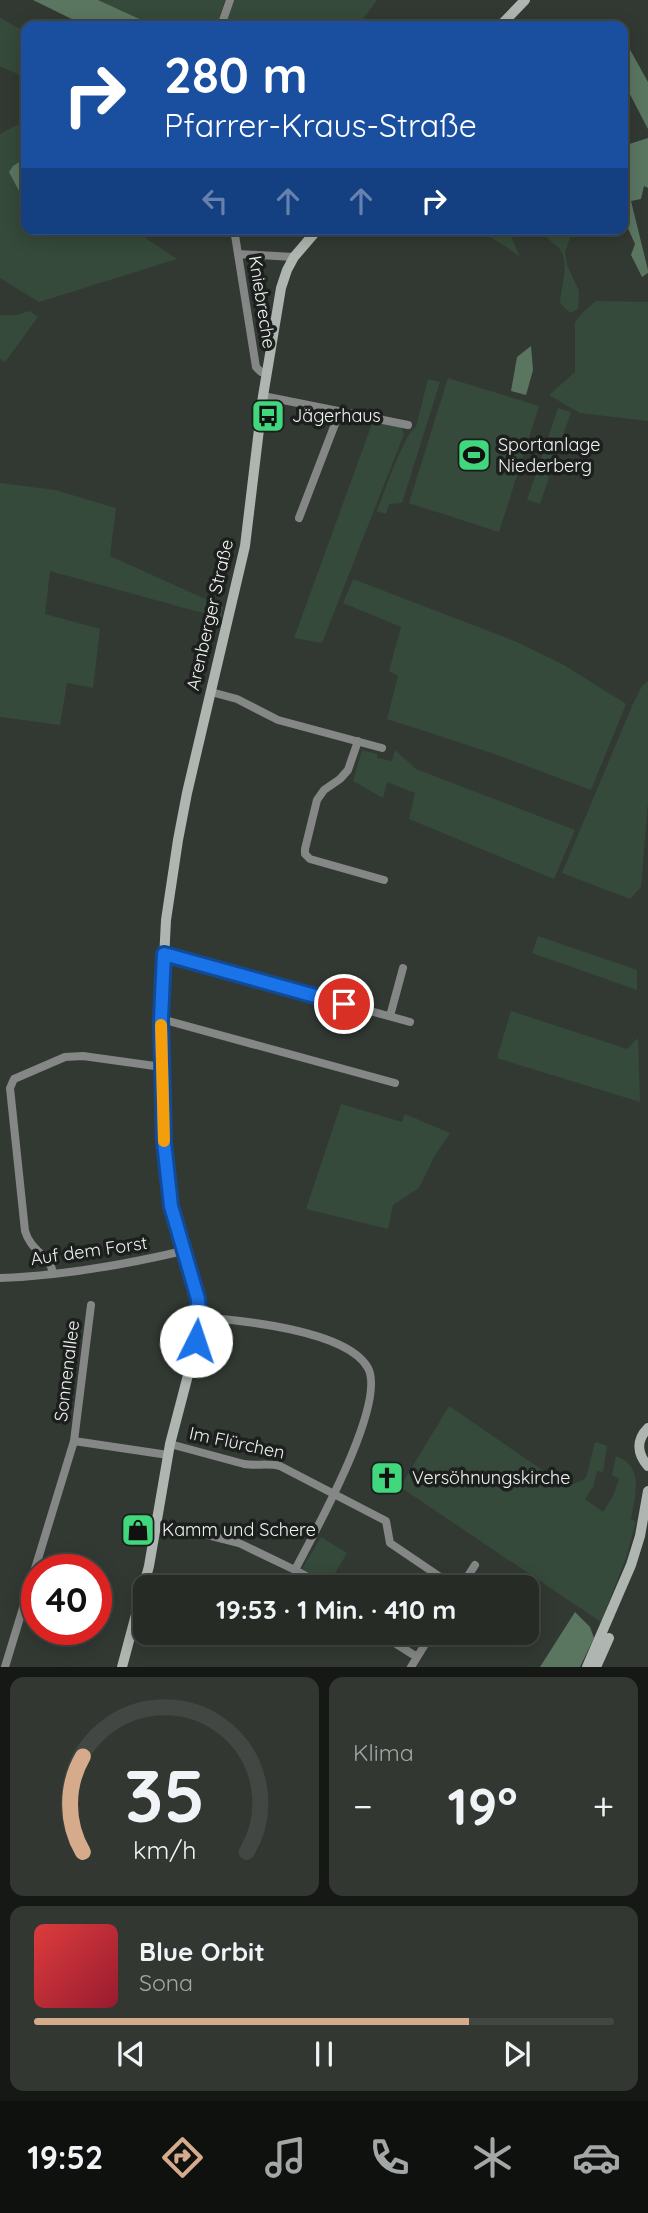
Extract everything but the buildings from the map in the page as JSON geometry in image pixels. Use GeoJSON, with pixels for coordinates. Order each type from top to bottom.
{"type":"FeatureCollection","features":[{"type":"Feature","properties":{"kind":"street"},"geometry":{"type":"LineString","coordinates":[[223,21],[230,0]]}},
{"type":"Feature","properties":{"kind":"street"},"geometry":{"type":"LineString","coordinates":[[505,21],[525,0]]}},
{"type":"Feature","properties":{"kind":"street","name":"Kniebreche"},"geometry":{"type":"LineString","coordinates":[[235,235],[256,367],[267,373]]}},
{"type":"Feature","properties":{"kind":"street","name":"Arenberger Straße"},"geometry":{"type":"LineString","coordinates":[[122,1667],[141,1599],[169,1449],[193,1356],[199,1317],[198,1299],[169,1194],[164,1142],[161,1019],[164,954],[177,840],[244,546],[263,396],[281,288],[294,257],[313,235]]}},
{"type":"Feature","properties":{"kind":"street"},"geometry":{"type":"LineString","coordinates":[[238,254],[294,257]]}},
{"type":"Feature","properties":{"kind":"street"},"geometry":{"type":"LineString","coordinates":[[263,396],[408,425]]}},
{"type":"Feature","properties":{"kind":"street"},"geometry":{"type":"LineString","coordinates":[[299,518],[340,411]]}},
{"type":"Feature","properties":{"kind":"street"},"geometry":{"type":"LineString","coordinates":[[211,692],[236,699],[278,720],[382,748]]}},
{"type":"Feature","properties":{"kind":"street"},"geometry":{"type":"LineString","coordinates":[[358,741],[348,770],[324,790],[317,800],[305,854],[310,859],[384,880]]}},
{"type":"Feature","properties":{"kind":"street"},"geometry":{"type":"LineString","coordinates":[[164,954],[410,1022]]}},
{"type":"Feature","properties":{"kind":"street"},"geometry":{"type":"LineString","coordinates":[[390,1016],[403,968]]}},
{"type":"Feature","properties":{"kind":"street"},"geometry":{"type":"LineString","coordinates":[[161,1019],[396,1083]]}},
{"type":"Feature","properties":{"kind":"street"},"geometry":{"type":"LineString","coordinates":[[53,1273],[51,1263],[34,1250],[25,1231],[10,1087],[14,1079],[65,1058],[83,1056],[162,1068]]}},
{"type":"Feature","properties":{"kind":"street","name":"Auf dem Forst"},"geometry":{"type":"LineString","coordinates":[[0,1278],[131,1262],[183,1251]]}},
{"type":"Feature","properties":{"kind":"street","name":"Sonnenallee"},"geometry":{"type":"LineString","coordinates":[[5,1667],[74,1441],[91,1305]]}},
{"type":"Feature","properties":{"kind":"street"},"geometry":{"type":"LineString","coordinates":[[199,1317],[286,1328],[348,1350],[363,1362],[372,1381],[370,1400],[350,1458],[295,1570]]}},
{"type":"Feature","properties":{"kind":"street"},"geometry":{"type":"LineString","coordinates":[[648,1428],[639,1445],[642,1459],[648,1466]]}},
{"type":"Feature","properties":{"kind":"street","name":"Sonnenallee"},"geometry":{"type":"LineString","coordinates":[[74,1441],[169,1449]]}},
{"type":"Feature","properties":{"kind":"street","name":"Im Flürchen"},"geometry":{"type":"LineString","coordinates":[[169,1449],[244,1464],[280,1466],[386,1521],[390,1543],[437,1575]]}},
{"type":"Feature","properties":{"kind":"street"},"geometry":{"type":"LineString","coordinates":[[587,1667],[631,1565],[640,1536],[648,1491]]}},
{"type":"Feature","properties":{"kind":"street"},"geometry":{"type":"LineString","coordinates":[[596,1667],[633,1577],[648,1526]]}},
{"type":"Feature","properties":{"kind":"street"},"geometry":{"type":"LineString","coordinates":[[156,1528],[192,1531],[234,1541],[304,1575]]}},
{"type":"Feature","properties":{"kind":"street"},"geometry":{"type":"LineString","coordinates":[[469,1575],[475,1565]]}},
{"type":"Feature","properties":{"kind":"street"},"geometry":{"type":"LineString","coordinates":[[398,1645],[417,1657]]}},
{"type":"Feature","properties":{"kind":"street"},"geometry":{"type":"LineString","coordinates":[[411,1667],[424,1645]]}},
{"type":"Feature","properties":{"kind":"green space"},"geometry":{"type":"Polygon","coordinates":[[[33,0],[98,0],[144,21],[76,21],[33,0]]]}},
{"type":"Feature","properties":{"kind":"green space"},"geometry":{"type":"Polygon","coordinates":[[[98,0],[225,0],[219,21],[144,21],[98,0]]]}},
{"type":"Feature","properties":{"kind":"green space"},"geometry":{"type":"Polygon","coordinates":[[[233,0],[377,0],[362,21],[226,21],[233,0]]]}},
{"type":"Feature","properties":{"kind":"green space"},"geometry":{"type":"Polygon","coordinates":[[[0,18],[21,29],[21,76],[0,66],[0,18]]]}},
{"type":"Feature","properties":{"kind":"green space"},"geometry":{"type":"Polygon","coordinates":[[[628,46],[648,82],[648,129],[628,91],[628,46]]]}},
{"type":"Feature","properties":{"kind":"green space"},"geometry":{"type":"Polygon","coordinates":[[[21,123],[21,235],[141,235],[177,259],[39,302],[0,278],[0,134],[21,123]]]}},
{"type":"Feature","properties":{"kind":"green space"},"geometry":{"type":"Polygon","coordinates":[[[648,138],[648,188],[644,186],[641,199],[631,201],[648,270],[642,277],[631,255],[635,244],[628,228],[628,144],[648,138]]]}},
{"type":"Feature","properties":{"kind":"green space"},"geometry":{"type":"Polygon","coordinates":[[[21,161],[21,192],[9,172],[21,161]]]}},
{"type":"Feature","properties":{"kind":"green space"},"geometry":{"type":"Polygon","coordinates":[[[488,235],[511,235],[520,257],[488,235]]]}},
{"type":"Feature","properties":{"kind":"green space"},"geometry":{"type":"Polygon","coordinates":[[[547,235],[570,235],[565,252],[567,265],[579,291],[578,309],[570,313],[560,303],[563,256],[547,235]]]}},
{"type":"Feature","properties":{"kind":"green space"},"geometry":{"type":"Polygon","coordinates":[[[596,301],[648,302],[648,421],[580,413],[549,395],[575,372],[575,322],[596,301]]]}},
{"type":"Feature","properties":{"kind":"green space"},"geometry":{"type":"Polygon","coordinates":[[[30,311],[38,317],[5,362],[0,359],[0,315],[16,315],[30,311]]]}},
{"type":"Feature","properties":{"kind":"green space"},"geometry":{"type":"Polygon","coordinates":[[[531,346],[533,370],[526,395],[511,391],[517,357],[531,346]]]}},
{"type":"Feature","properties":{"kind":"green space","name":"Sportanlage Niederberg"},"geometry":{"type":"Polygon","coordinates":[[[448,378],[539,406],[499,532],[409,503],[448,378]]]}},
{"type":"Feature","properties":{"kind":"green space"},"geometry":{"type":"Polygon","coordinates":[[[428,379],[440,382],[402,503],[389,504],[386,514],[377,511],[405,441],[416,427],[428,379]]]}},
{"type":"Feature","properties":{"kind":"green space"},"geometry":{"type":"Polygon","coordinates":[[[558,408],[571,412],[540,504],[527,500],[558,408]]]}},
{"type":"Feature","properties":{"kind":"green space"},"geometry":{"type":"Polygon","coordinates":[[[373,421],[401,427],[404,434],[322,643],[294,638],[373,421]]]}},
{"type":"Feature","properties":{"kind":"green space"},"geometry":{"type":"Polygon","coordinates":[[[0,483],[55,490],[116,508],[110,556],[223,607],[221,618],[50,571],[45,614],[100,629],[93,688],[67,683],[60,725],[0,717],[0,483]]]}},
{"type":"Feature","properties":{"kind":"green space"},"geometry":{"type":"Polygon","coordinates":[[[353,579],[517,642],[564,665],[626,704],[591,790],[495,754],[387,719],[398,676],[389,671],[401,627],[343,603],[353,579]]]}},
{"type":"Feature","properties":{"kind":"green space"},"geometry":{"type":"Polygon","coordinates":[[[648,681],[648,802],[641,887],[630,899],[562,873],[632,706],[642,686],[648,681]]]}},
{"type":"Feature","properties":{"kind":"green space"},"geometry":{"type":"Polygon","coordinates":[[[362,750],[377,754],[377,758],[392,761],[395,750],[416,769],[575,830],[554,879],[409,819],[415,793],[387,782],[383,798],[353,781],[362,750]]]}},
{"type":"Feature","properties":{"kind":"green space"},"geometry":{"type":"Polygon","coordinates":[[[538,936],[637,970],[637,990],[532,953],[538,936]]]}},
{"type":"Feature","properties":{"kind":"green space"},"geometry":{"type":"Polygon","coordinates":[[[511,1011],[627,1049],[638,1038],[640,1102],[497,1058],[511,1011]]]}},
{"type":"Feature","properties":{"kind":"green space"},"geometry":{"type":"Polygon","coordinates":[[[341,1104],[402,1122],[405,1114],[450,1133],[434,1157],[419,1188],[393,1205],[388,1229],[306,1209],[341,1104]]]}},
{"type":"Feature","properties":{"kind":"green space"},"geometry":{"type":"Polygon","coordinates":[[[449,1406],[567,1487],[586,1478],[595,1442],[607,1446],[603,1472],[597,1471],[593,1487],[585,1499],[603,1512],[619,1479],[612,1475],[616,1456],[625,1461],[635,1474],[636,1491],[631,1519],[636,1522],[626,1558],[601,1622],[539,1580],[539,1575],[531,1575],[400,1487],[449,1406]]]}},
{"type":"Feature","properties":{"kind":"green space"},"geometry":{"type":"Polygon","coordinates":[[[321,1537],[347,1553],[334,1575],[312,1575],[302,1569],[321,1537]]]}},
{"type":"Feature","properties":{"kind":"green space"},"geometry":{"type":"Polygon","coordinates":[[[575,1612],[590,1627],[594,1638],[580,1667],[540,1667],[575,1612]]]}},
{"type":"Feature","properties":{"kind":"slow traffic"},"geometry":{"type":"LineString","coordinates":[[161,1025],[164,1141]]}},
{"type":"Feature","properties":{"kind":"place","name":"Jägerhaus"},"geometry":{"type":"Point","coordinates":[268,416]}},
{"type":"Feature","properties":{"kind":"place","name":"Sportanlage Niederberg"},"geometry":{"type":"Point","coordinates":[474,455]}},
{"type":"Feature","properties":{"kind":"place","name":"Versöhnungskirche"},"geometry":{"type":"Point","coordinates":[387,1478]}},
{"type":"Feature","properties":{"kind":"place","name":"Kamm und Schere"},"geometry":{"type":"Point","coordinates":[138,1530]}},
{"type":"Feature","properties":{"kind":"route"},"geometry":{"type":"LineString","coordinates":[[196,1341],[198,1299],[171,1206],[164,1142],[161,1019],[164,954],[344,1004]]}}]}
